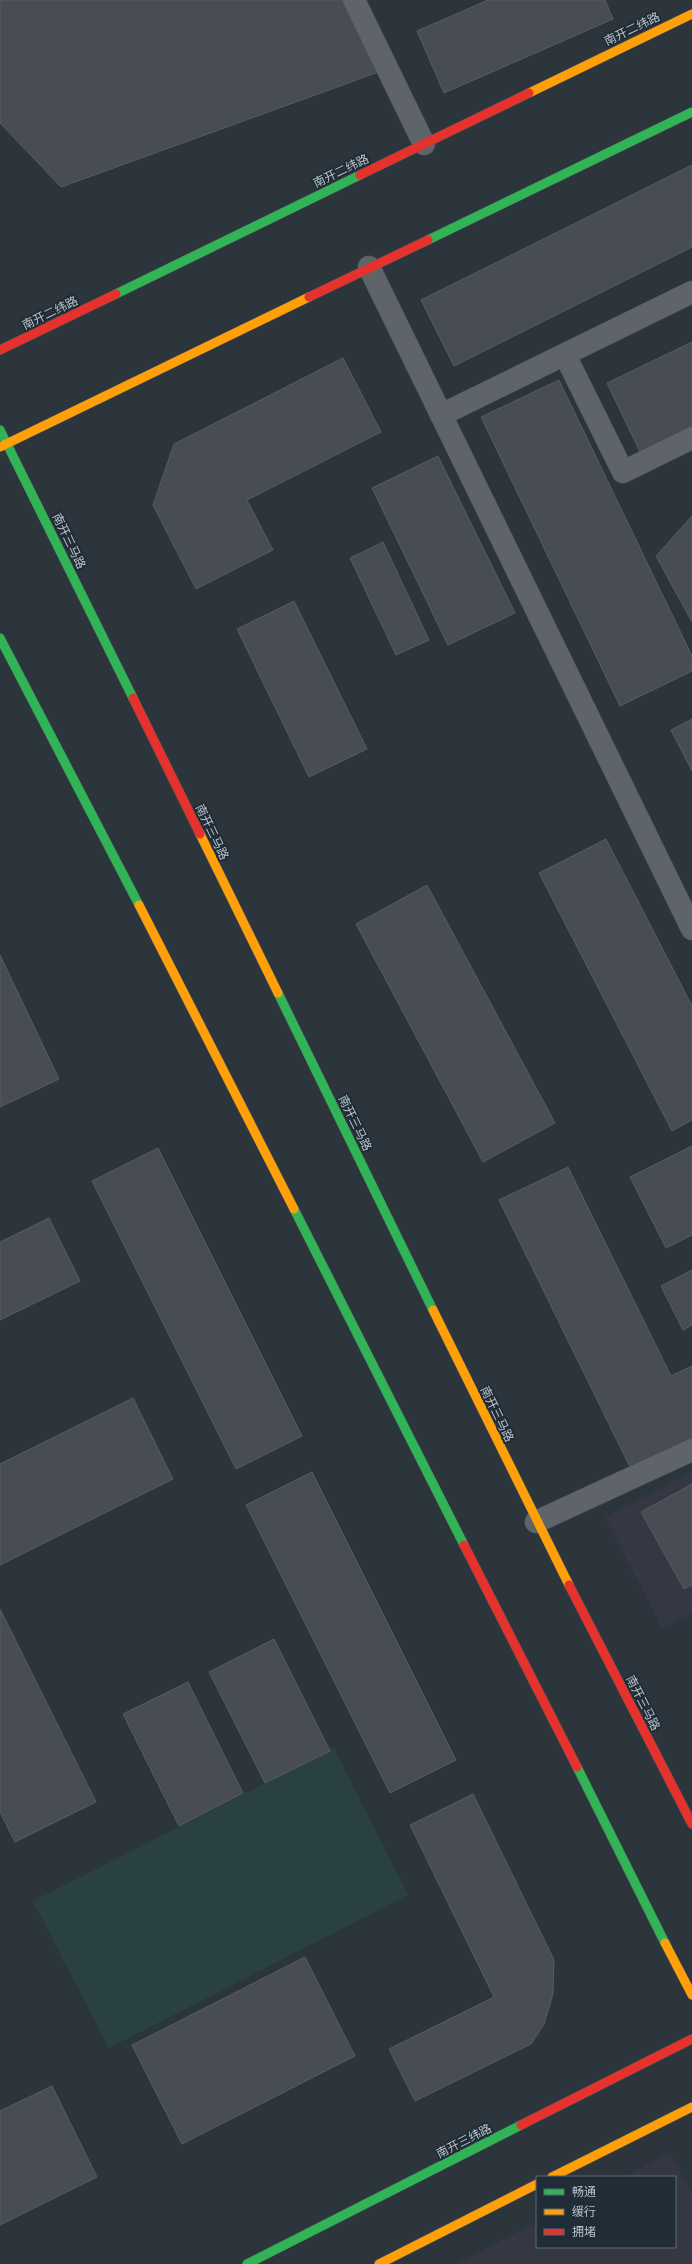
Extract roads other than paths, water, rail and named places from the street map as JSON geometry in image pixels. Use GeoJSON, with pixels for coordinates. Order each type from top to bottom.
{"type":"FeatureCollection","features":[{"type":"Feature","properties":{"kind":"main road","name":"南开二纬路"},"geometry":{"type":"LineString","coordinates":[[0,350],[692,14]]}},
{"type":"Feature","properties":{"kind":"main road"},"geometry":{"type":"LineString","coordinates":[[3,445],[692,112]]}},
{"type":"Feature","properties":{"kind":"main road","name":"南开三马路"},"geometry":{"type":"LineString","coordinates":[[0,430],[3,445],[536,1522],[692,1824]]}},
{"type":"Feature","properties":{"kind":"main road"},"geometry":{"type":"LineString","coordinates":[[0,638],[166,956],[692,1995]]}},
{"type":"Feature","properties":{"kind":"main road","name":"南开三纬路"},"geometry":{"type":"LineString","coordinates":[[247,2264],[692,2039]]}},
{"type":"Feature","properties":{"kind":"main road"},"geometry":{"type":"LineString","coordinates":[[554,2176],[692,2107]]}},
{"type":"Feature","properties":{"kind":"main road"},"geometry":{"type":"LineString","coordinates":[[378,2264],[536,2185]]}},
{"type":"Feature","properties":{"kind":"street"},"geometry":{"type":"LineString","coordinates":[[354,0],[424,144]]}},
{"type":"Feature","properties":{"kind":"street"},"geometry":{"type":"LineString","coordinates":[[369,267],[692,929]]}},
{"type":"Feature","properties":{"kind":"street"},"geometry":{"type":"LineString","coordinates":[[441,415],[692,292]]}},
{"type":"Feature","properties":{"kind":"street"},"geometry":{"type":"LineString","coordinates":[[565,355],[623,472],[692,438]]}},
{"type":"Feature","properties":{"kind":"street"},"geometry":{"type":"LineString","coordinates":[[536,1522],[692,1450]]}}]}
